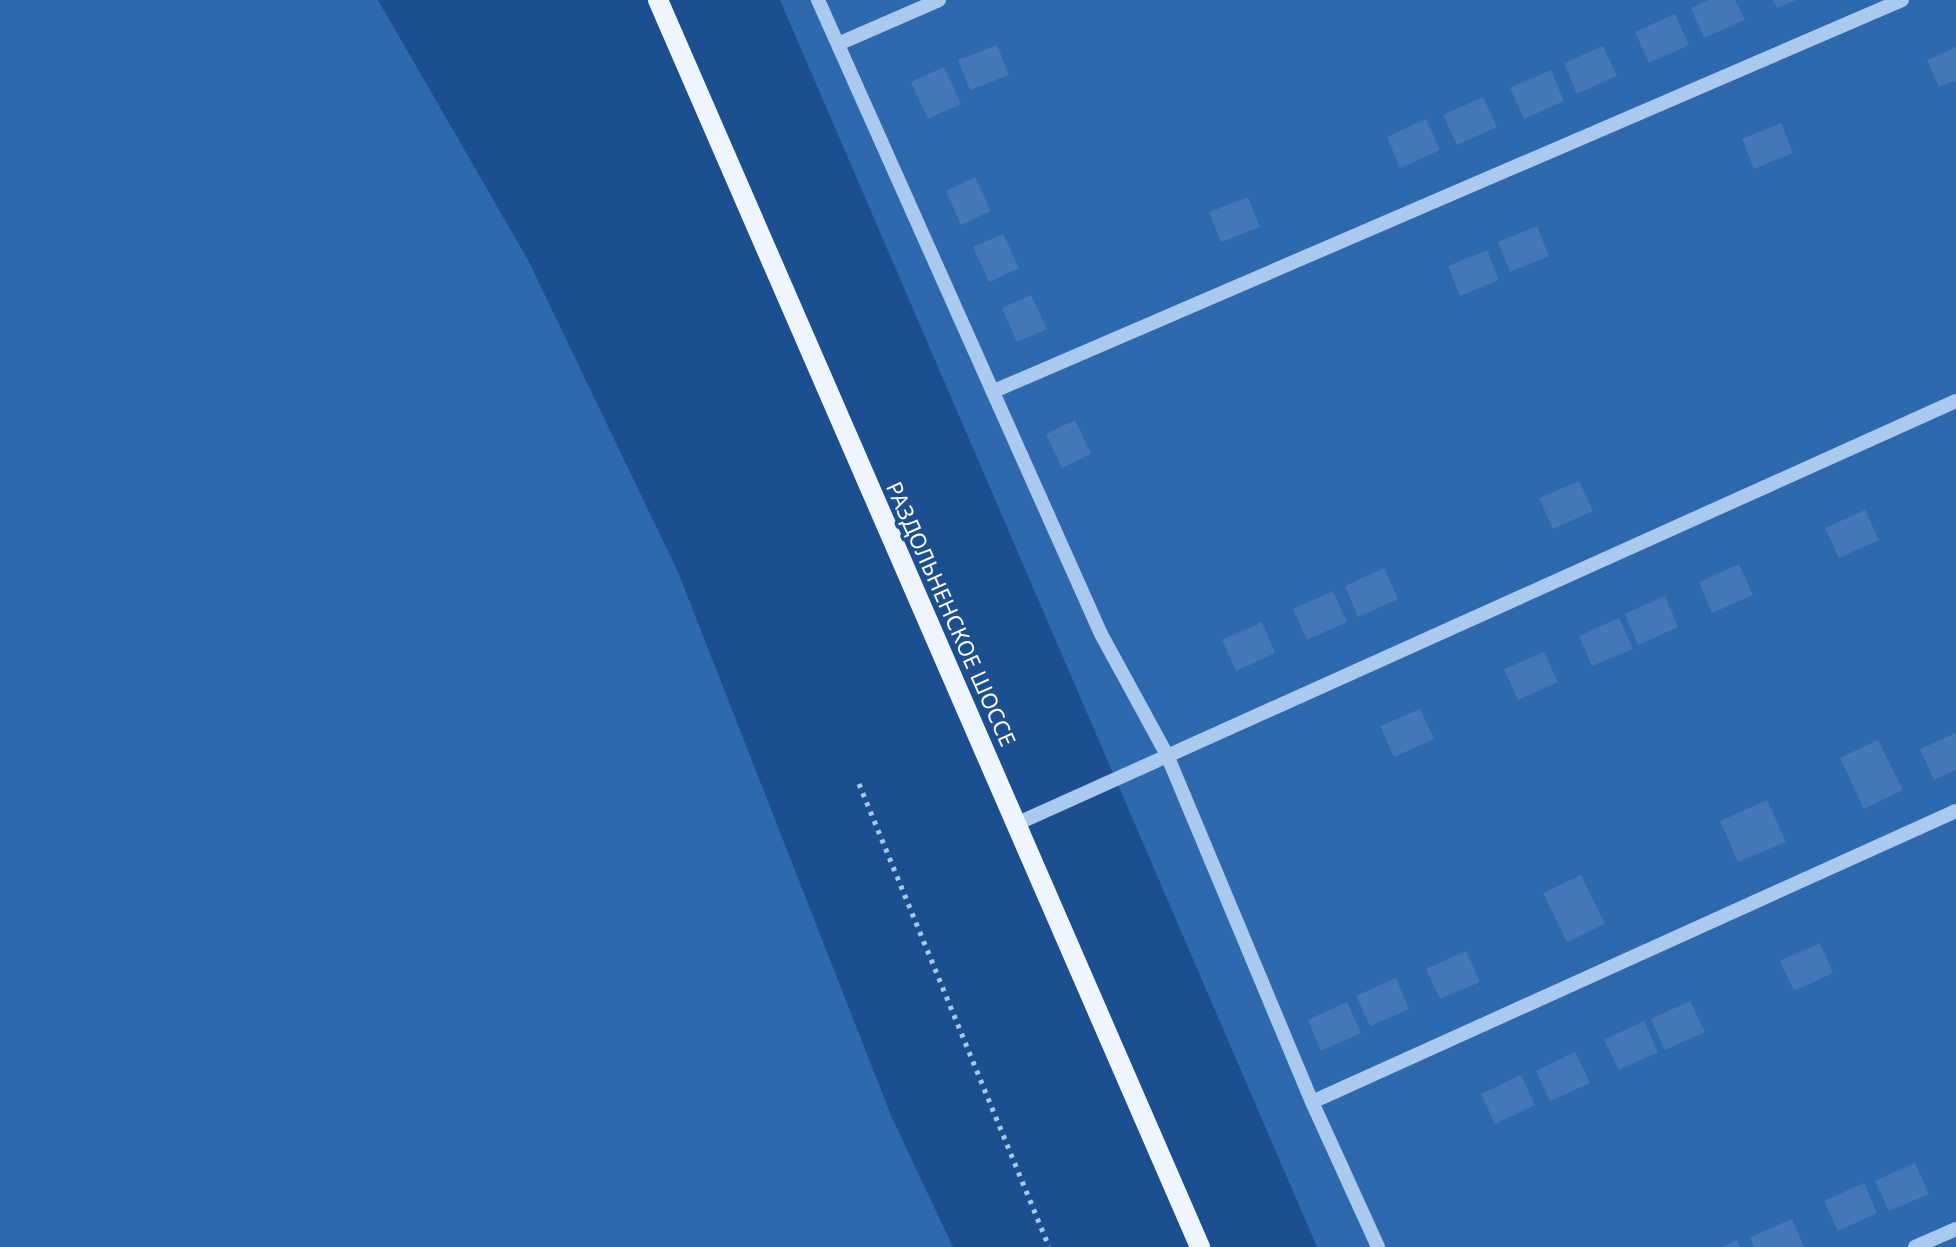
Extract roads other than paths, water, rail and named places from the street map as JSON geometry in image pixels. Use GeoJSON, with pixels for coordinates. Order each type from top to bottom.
{"type":"FeatureCollection","features":[{"type":"Feature","properties":{"kind":"main road","name":"РАЗДОЛЬНЕНСКОЕ ШОССЕ"},"geometry":{"type":"LineString","coordinates":[[658,0],[1200,1247]]}},
{"type":"Feature","properties":{"kind":"lane"},"geometry":{"type":"LineString","coordinates":[[818,0],[1101,634],[1167,755],[1312,1102],[1378,1247]]}},
{"type":"Feature","properties":{"kind":"lane"},"geometry":{"type":"LineString","coordinates":[[838,44],[939,0]]}},
{"type":"Feature","properties":{"kind":"lane"},"geometry":{"type":"LineString","coordinates":[[994,391],[1902,0]]}},
{"type":"Feature","properties":{"kind":"lane"},"geometry":{"type":"LineString","coordinates":[[1016,824],[1956,401]]}},
{"type":"Feature","properties":{"kind":"lane"},"geometry":{"type":"LineString","coordinates":[[1312,1102],[1956,811]]}},
{"type":"Feature","properties":{"kind":"lane"},"geometry":{"type":"LineString","coordinates":[[1915,1247],[1956,1229]]}}]}
